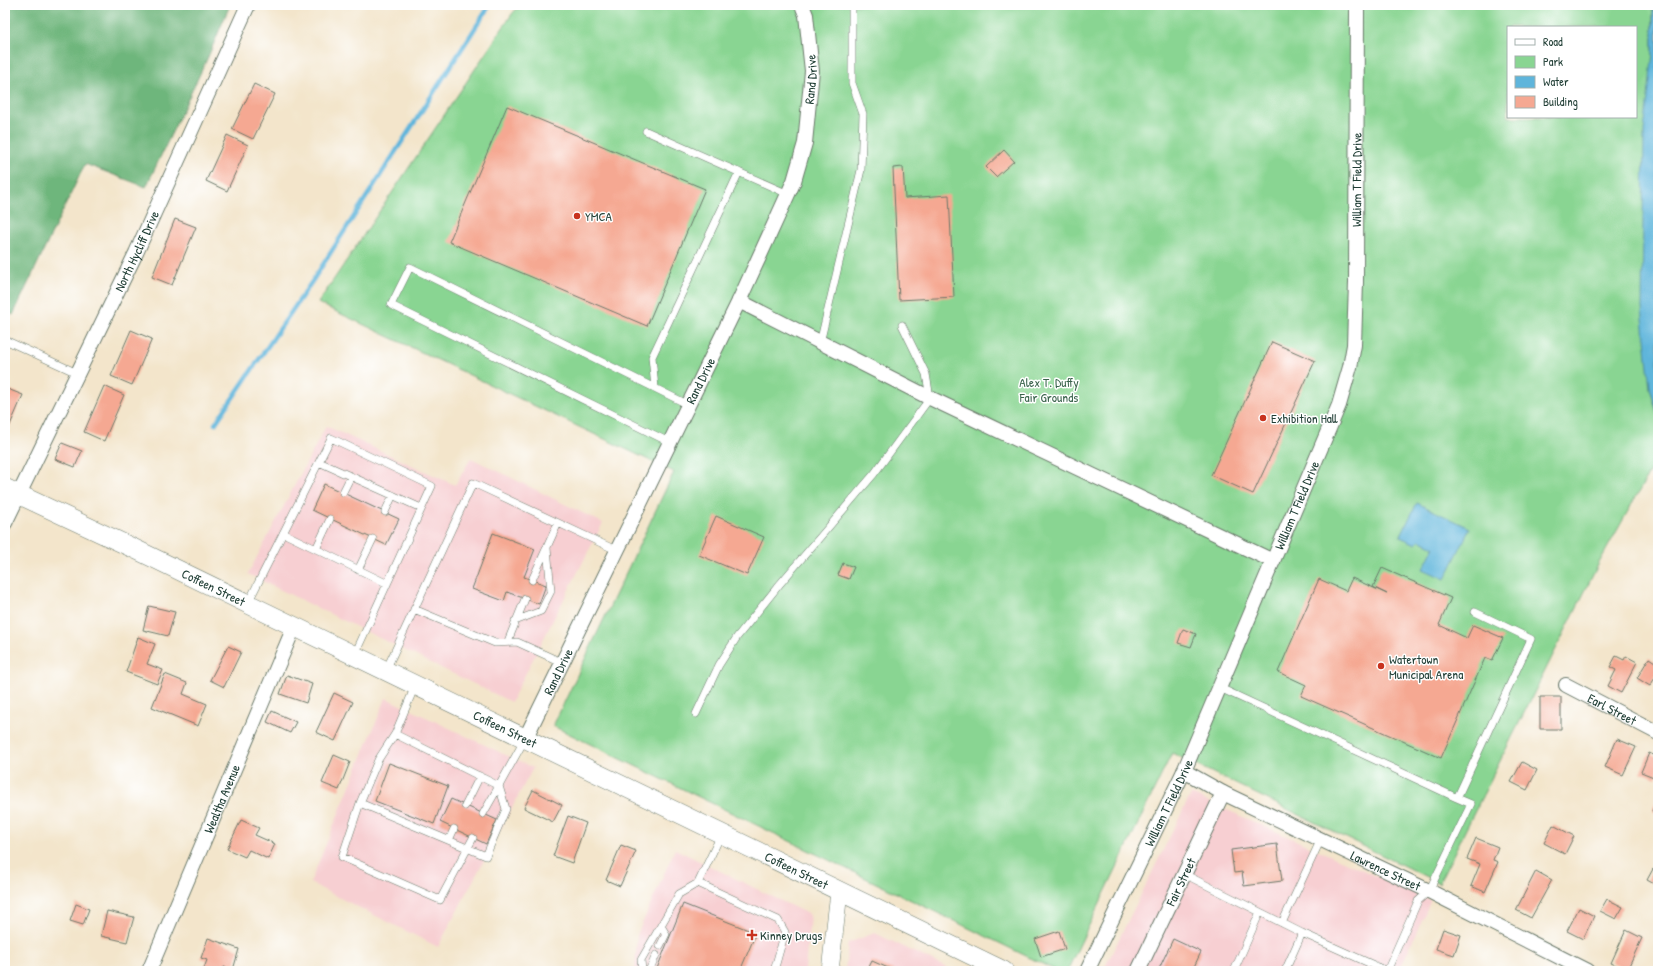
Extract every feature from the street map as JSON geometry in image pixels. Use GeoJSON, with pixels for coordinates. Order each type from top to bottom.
{"type":"FeatureCollection","features":[{"type":"Feature","properties":{"kind":"main road","name":"Coffeen Street"},"geometry":{"type":"LineString","coordinates":[[12,492],[135,549],[385,672],[1004,971]]}},
{"type":"Feature","properties":{"kind":"street","name":"North Hycliff Drive"},"geometry":{"type":"LineString","coordinates":[[5,523],[12,492],[77,373],[136,253],[248,5]]}},
{"type":"Feature","properties":{"kind":"street","name":"Rand Drive"},"geometry":{"type":"LineString","coordinates":[[525,739],[739,302],[794,181],[805,143],[812,71],[806,14],[802,5]]}},
{"type":"Feature","properties":{"kind":"street","name":"William T Field Drive"},"geometry":{"type":"LineString","coordinates":[[1087,971],[1184,771],[1339,405],[1350,367],[1354,346],[1356,282],[1357,5]]}},
{"type":"Feature","properties":{"kind":"street"},"geometry":{"type":"LineString","coordinates":[[739,302],[930,398],[1273,561]]}},
{"type":"Feature","properties":{"kind":"street","name":"Wealtha Avenue"},"geometry":{"type":"LineString","coordinates":[[149,971],[294,627]]}},
{"type":"Feature","properties":{"kind":"street","name":"Earl Street"},"geometry":{"type":"LineString","coordinates":[[1566,685],[1658,733]]}},
{"type":"Feature","properties":{"kind":"street","name":"Lawrence Street"},"geometry":{"type":"LineString","coordinates":[[1184,771],[1223,793],[1429,891],[1587,971]]}},
{"type":"Feature","properties":{"kind":"street","name":"Fair Street"},"geometry":{"type":"LineString","coordinates":[[1138,971],[1223,793]]}},
{"type":"Feature","properties":{"kind":"street"},"geometry":{"type":"LineString","coordinates":[[830,971],[839,892]]}},
{"type":"Feature","properties":{"kind":"lane"},"geometry":{"type":"LineString","coordinates":[[820,343],[861,170],[863,114],[852,83],[852,5]]}},
{"type":"Feature","properties":{"kind":"lane"},"geometry":{"type":"LineString","coordinates":[[646,131],[788,194]]}},
{"type":"Feature","properties":{"kind":"lane"},"geometry":{"type":"LineString","coordinates":[[655,388],[652,357],[739,172]]}},
{"type":"Feature","properties":{"kind":"lane"},"geometry":{"type":"LineString","coordinates":[[671,443],[391,305],[410,267],[689,405]]}},
{"type":"Feature","properties":{"kind":"lane"},"geometry":{"type":"LineString","coordinates":[[696,714],[719,665],[737,638],[779,585],[874,474],[930,398],[926,374],[902,325]]}},
{"type":"Feature","properties":{"kind":"lane"},"geometry":{"type":"LineString","coordinates":[[5,340],[77,373]]}},
{"type":"Feature","properties":{"kind":"lane"},"geometry":{"type":"LineString","coordinates":[[247,604],[331,438],[432,486],[386,583],[354,656]]}},
{"type":"Feature","properties":{"kind":"lane"},"geometry":{"type":"LineString","coordinates":[[319,462],[421,508]]}},
{"type":"Feature","properties":{"kind":"lane"},"geometry":{"type":"LineString","coordinates":[[343,492],[351,476]]}},
{"type":"Feature","properties":{"kind":"lane"},"geometry":{"type":"LineString","coordinates":[[385,672],[473,483],[618,551]]}},
{"type":"Feature","properties":{"kind":"lane"},"geometry":{"type":"LineString","coordinates":[[385,512],[393,496]]}},
{"type":"Feature","properties":{"kind":"lane"},"geometry":{"type":"LineString","coordinates":[[316,549],[330,519]]}},
{"type":"Feature","properties":{"kind":"lane"},"geometry":{"type":"LineString","coordinates":[[532,580],[558,523]]}},
{"type":"Feature","properties":{"kind":"lane"},"geometry":{"type":"LineString","coordinates":[[283,533],[386,583]]}},
{"type":"Feature","properties":{"kind":"lane"},"geometry":{"type":"LineString","coordinates":[[358,570],[373,538]]}},
{"type":"Feature","properties":{"kind":"lane"},"geometry":{"type":"LineString","coordinates":[[516,621],[541,611],[551,591],[547,548]]}},
{"type":"Feature","properties":{"kind":"lane"},"geometry":{"type":"LineString","coordinates":[[508,641],[525,599]]}},
{"type":"Feature","properties":{"kind":"lane"},"geometry":{"type":"LineString","coordinates":[[414,609],[495,643],[508,641],[516,642],[563,663]]}},
{"type":"Feature","properties":{"kind":"lane"},"geometry":{"type":"LineString","coordinates":[[1457,798],[1531,639],[1475,612]]}},
{"type":"Feature","properties":{"kind":"lane"},"geometry":{"type":"LineString","coordinates":[[415,686],[395,734],[378,760],[360,803],[342,857],[440,900],[473,838]]}},
{"type":"Feature","properties":{"kind":"lane"},"geometry":{"type":"LineString","coordinates":[[1184,874],[1302,933],[1387,971],[1418,901],[1429,891],[1471,804],[1220,688]]}},
{"type":"Feature","properties":{"kind":"lane"},"geometry":{"type":"LineString","coordinates":[[360,803],[486,856],[506,809],[499,786],[395,734]]}},
{"type":"Feature","properties":{"kind":"lane"},"geometry":{"type":"LineString","coordinates":[[483,814],[525,739]]}},
{"type":"Feature","properties":{"kind":"lane"},"geometry":{"type":"LineString","coordinates":[[465,806],[480,776]]}},
{"type":"Feature","properties":{"kind":"lane"},"geometry":{"type":"LineString","coordinates":[[449,840],[454,829]]}},
{"type":"Feature","properties":{"kind":"lane"},"geometry":{"type":"LineString","coordinates":[[642,971],[641,960],[679,894],[698,883],[722,835]]}},
{"type":"Feature","properties":{"kind":"lane"},"geometry":{"type":"LineString","coordinates":[[1282,923],[1321,839]]}},
{"type":"Feature","properties":{"kind":"lane"},"geometry":{"type":"LineString","coordinates":[[698,883],[778,920],[785,932],[774,971]]}},
{"type":"Feature","properties":{"kind":"lane"},"geometry":{"type":"LineString","coordinates":[[1234,971],[1260,912]]}},
{"type":"Feature","properties":{"kind":"lane"},"geometry":{"type":"LineString","coordinates":[[660,946],[666,934],[661,926]]}},
{"type":"Feature","properties":{"kind":"lane"},"geometry":{"type":"LineString","coordinates":[[1285,971],[1302,933]]}},
{"type":"Feature","properties":{"kind":"lane"},"geometry":{"type":"LineString","coordinates":[[649,971],[656,955]]}},
{"type":"Feature","properties":{"kind":"shaded area"},"geometry":{"type":"Polygon","coordinates":[[[326,426],[455,485],[471,458],[603,523],[511,702],[248,574],[326,426]]]}},
{"type":"Feature","properties":{"kind":"shaded area"},"geometry":{"type":"Polygon","coordinates":[[[386,698],[533,768],[438,947],[310,883],[386,698]]]}},
{"type":"Feature","properties":{"kind":"shaded area"},"geometry":{"type":"Polygon","coordinates":[[[1191,794],[1431,900],[1399,971],[1103,971],[1191,794]]]}},
{"type":"Feature","properties":{"kind":"shaded area"},"geometry":{"type":"Polygon","coordinates":[[[675,849],[810,915],[805,971],[635,971],[637,935],[675,849]]]}},
{"type":"Feature","properties":{"kind":"shaded area"},"geometry":{"type":"Polygon","coordinates":[[[875,933],[953,971],[845,971],[848,943],[875,933]]]}},
{"type":"Feature","properties":{"kind":"green space"},"geometry":{"type":"Polygon","coordinates":[[[5,5],[230,5],[208,57],[146,187],[85,164],[13,315],[5,311],[5,5]]]}},
{"type":"Feature","properties":{"kind":"green space","name":"Alex T. Duffy Fair Grounds"},"geometry":{"type":"Polygon","coordinates":[[[520,5],[1653,5],[1650,388],[1658,416],[1658,457],[1599,563],[1439,883],[1172,753],[1067,971],[1057,971],[553,726],[674,472],[318,303],[512,14],[520,5]]]}},
{"type":"Feature","properties":{"kind":"water"},"geometry":{"type":"Polygon","coordinates":[[[1653,5],[1658,5],[1658,416],[1650,388],[1642,308],[1644,131],[1653,52],[1653,5]]]}},
{"type":"Feature","properties":{"kind":"water"},"geometry":{"type":"Polygon","coordinates":[[[1417,503],[1470,528],[1445,579],[1423,569],[1434,547],[1419,540],[1416,544],[1400,537],[1417,503]]]}},
{"type":"Feature","properties":{"kind":"building"},"geometry":{"type":"Polygon","coordinates":[[[254,84],[275,94],[253,139],[232,129],[254,84]]]}},
{"type":"Feature","properties":{"kind":"building","name":"YMCA"},"geometry":{"type":"Polygon","coordinates":[[[507,106],[705,189],[647,326],[449,242],[507,106]]]}},
{"type":"Feature","properties":{"kind":"building"},"geometry":{"type":"Polygon","coordinates":[[[227,135],[248,145],[227,191],[206,181],[227,135]]]}},
{"type":"Feature","properties":{"kind":"building"},"geometry":{"type":"Polygon","coordinates":[[[1004,150],[1014,161],[996,177],[986,167],[1004,150]]]}},
{"type":"Feature","properties":{"kind":"building"},"geometry":{"type":"Polygon","coordinates":[[[903,167],[905,198],[949,195],[954,297],[899,300],[893,168],[903,167]]]}},
{"type":"Feature","properties":{"kind":"building"},"geometry":{"type":"Polygon","coordinates":[[[175,219],[196,227],[172,285],[152,277],[175,219]]]}},
{"type":"Feature","properties":{"kind":"building"},"geometry":{"type":"Polygon","coordinates":[[[131,330],[152,339],[132,385],[111,376],[131,330]]]}},
{"type":"Feature","properties":{"kind":"building","name":"Exhibition Hall"},"geometry":{"type":"Polygon","coordinates":[[[1272,342],[1315,361],[1253,494],[1211,475],[1272,342]]]}},
{"type":"Feature","properties":{"kind":"building"},"geometry":{"type":"Polygon","coordinates":[[[104,386],[124,395],[104,441],[84,432],[104,386]]]}},
{"type":"Feature","properties":{"kind":"building"},"geometry":{"type":"Polygon","coordinates":[[[5,388],[23,395],[7,432],[5,431],[5,388]]]}},
{"type":"Feature","properties":{"kind":"building"},"geometry":{"type":"Polygon","coordinates":[[[62,443],[82,451],[75,467],[55,459],[62,443]]]}},
{"type":"Feature","properties":{"kind":"building"},"geometry":{"type":"Polygon","coordinates":[[[324,484],[399,519],[386,545],[312,510],[324,484]]]}},
{"type":"Feature","properties":{"kind":"building"},"geometry":{"type":"Polygon","coordinates":[[[716,516],[764,537],[747,575],[699,555],[716,516]]]}},
{"type":"Feature","properties":{"kind":"building"},"geometry":{"type":"Polygon","coordinates":[[[493,533],[535,549],[524,577],[546,585],[539,604],[507,592],[504,601],[472,589],[493,533]]]}},
{"type":"Feature","properties":{"kind":"building"},"geometry":{"type":"Polygon","coordinates":[[[843,563],[854,567],[849,579],[838,575],[843,563]]]}},
{"type":"Feature","properties":{"kind":"building","name":"Watertown Municipal Arena"},"geometry":{"type":"Polygon","coordinates":[[[1382,568],[1451,598],[1439,625],[1467,638],[1473,625],[1503,638],[1492,661],[1485,658],[1441,758],[1301,696],[1306,685],[1278,672],[1319,579],[1346,591],[1352,578],[1387,594],[1373,587],[1382,568]]]}},
{"type":"Feature","properties":{"kind":"building"},"geometry":{"type":"Polygon","coordinates":[[[149,606],[175,612],[168,636],[143,630],[149,606]]]}},
{"type":"Feature","properties":{"kind":"building"},"geometry":{"type":"Polygon","coordinates":[[[1183,629],[1196,634],[1191,647],[1178,643],[1183,629]]]}},
{"type":"Feature","properties":{"kind":"building"},"geometry":{"type":"Polygon","coordinates":[[[138,637],[155,644],[147,664],[163,670],[157,684],[126,672],[138,637]]]}},
{"type":"Feature","properties":{"kind":"building"},"geometry":{"type":"Polygon","coordinates":[[[228,646],[241,652],[224,687],[210,680],[228,646]]]}},
{"type":"Feature","properties":{"kind":"building"},"geometry":{"type":"Polygon","coordinates":[[[1616,656],[1624,660],[1626,656],[1637,662],[1621,693],[1608,686],[1616,670],[1610,667],[1616,656]]]}},
{"type":"Feature","properties":{"kind":"building"},"geometry":{"type":"Polygon","coordinates":[[[1649,658],[1658,664],[1658,673],[1650,686],[1637,678],[1649,658]]]}},
{"type":"Feature","properties":{"kind":"building"},"geometry":{"type":"Polygon","coordinates":[[[165,674],[187,683],[183,694],[207,704],[198,726],[152,707],[165,674]]]}},
{"type":"Feature","properties":{"kind":"building"},"geometry":{"type":"Polygon","coordinates":[[[287,675],[312,684],[306,703],[280,694],[287,675]]]}},
{"type":"Feature","properties":{"kind":"building"},"geometry":{"type":"Polygon","coordinates":[[[334,693],[353,702],[335,741],[316,732],[334,693]]]}},
{"type":"Feature","properties":{"kind":"building"},"geometry":{"type":"Polygon","coordinates":[[[1540,697],[1561,697],[1561,729],[1540,729],[1540,697]]]}},
{"type":"Feature","properties":{"kind":"building"},"geometry":{"type":"Polygon","coordinates":[[[272,711],[296,722],[290,733],[267,722],[272,711]]]}},
{"type":"Feature","properties":{"kind":"building"},"geometry":{"type":"Polygon","coordinates":[[[1617,739],[1636,747],[1623,775],[1605,767],[1617,739]]]}},
{"type":"Feature","properties":{"kind":"building"},"geometry":{"type":"Polygon","coordinates":[[[1649,753],[1658,757],[1658,772],[1656,778],[1641,772],[1649,753]]]}},
{"type":"Feature","properties":{"kind":"building"},"geometry":{"type":"Polygon","coordinates":[[[334,755],[350,762],[339,790],[322,783],[334,755]]]}},
{"type":"Feature","properties":{"kind":"building"},"geometry":{"type":"Polygon","coordinates":[[[1522,762],[1537,770],[1527,790],[1511,782],[1522,762]]]}},
{"type":"Feature","properties":{"kind":"building"},"geometry":{"type":"Polygon","coordinates":[[[389,763],[448,786],[434,824],[375,801],[389,763]]]}},
{"type":"Feature","properties":{"kind":"building"},"geometry":{"type":"Polygon","coordinates":[[[533,790],[562,805],[553,822],[524,808],[533,790]]]}},
{"type":"Feature","properties":{"kind":"building"},"geometry":{"type":"Polygon","coordinates":[[[1658,798],[1658,814],[1652,811],[1658,798]]]}},
{"type":"Feature","properties":{"kind":"building"},"geometry":{"type":"Polygon","coordinates":[[[451,799],[497,820],[486,844],[440,822],[451,799]]]}},
{"type":"Feature","properties":{"kind":"building"},"geometry":{"type":"Polygon","coordinates":[[[568,816],[586,823],[572,863],[553,856],[568,816]]]}},
{"type":"Feature","properties":{"kind":"building"},"geometry":{"type":"Polygon","coordinates":[[[241,820],[259,828],[255,835],[275,844],[268,859],[249,850],[245,857],[227,849],[241,820]]]}},
{"type":"Feature","properties":{"kind":"building"},"geometry":{"type":"Polygon","coordinates":[[[1553,825],[1574,836],[1565,854],[1544,843],[1553,825]]]}},
{"type":"Feature","properties":{"kind":"building"},"geometry":{"type":"Polygon","coordinates":[[[1476,838],[1498,847],[1493,860],[1498,862],[1485,892],[1471,886],[1480,864],[1467,859],[1476,838]]]}},
{"type":"Feature","properties":{"kind":"building"},"geometry":{"type":"Polygon","coordinates":[[[1277,844],[1282,881],[1244,886],[1242,872],[1234,873],[1231,850],[1277,844]]]}},
{"type":"Feature","properties":{"kind":"building"},"geometry":{"type":"Polygon","coordinates":[[[621,845],[636,851],[620,886],[606,880],[621,845]]]}},
{"type":"Feature","properties":{"kind":"building"},"geometry":{"type":"Polygon","coordinates":[[[1653,869],[1658,872],[1658,886],[1647,880],[1653,869]]]}},
{"type":"Feature","properties":{"kind":"building"},"geometry":{"type":"Polygon","coordinates":[[[1536,871],[1552,880],[1531,918],[1516,910],[1536,871]]]}},
{"type":"Feature","properties":{"kind":"building"},"geometry":{"type":"Polygon","coordinates":[[[1607,899],[1623,907],[1616,919],[1600,911],[1607,899]]]}},
{"type":"Feature","properties":{"kind":"building"},"geometry":{"type":"Polygon","coordinates":[[[76,904],[89,909],[83,925],[70,921],[76,904]]]}},
{"type":"Feature","properties":{"kind":"building"},"geometry":{"type":"Polygon","coordinates":[[[683,904],[756,933],[740,971],[656,971],[683,904]]]}},
{"type":"Feature","properties":{"kind":"building"},"geometry":{"type":"Polygon","coordinates":[[[1579,908],[1594,916],[1583,939],[1567,931],[1579,908]]]}},
{"type":"Feature","properties":{"kind":"building"},"geometry":{"type":"Polygon","coordinates":[[[107,911],[134,917],[127,942],[101,936],[107,911]]]}},
{"type":"Feature","properties":{"kind":"building"},"geometry":{"type":"Polygon","coordinates":[[[1443,929],[1461,935],[1454,955],[1436,949],[1443,929]]]}},
{"type":"Feature","properties":{"kind":"building"},"geometry":{"type":"Polygon","coordinates":[[[1626,930],[1642,938],[1627,970],[1611,963],[1626,930]]]}},
{"type":"Feature","properties":{"kind":"building"},"geometry":{"type":"Polygon","coordinates":[[[1059,931],[1065,949],[1041,957],[1035,939],[1059,931]]]}},
{"type":"Feature","properties":{"kind":"building"},"geometry":{"type":"Polygon","coordinates":[[[208,938],[239,949],[233,970],[224,967],[222,971],[203,971],[207,960],[201,958],[208,938]]]}},
{"type":"Feature","properties":{"kind":"building"},"geometry":{"type":"Polygon","coordinates":[[[1173,939],[1201,952],[1192,971],[1158,971],[1173,939]]]}},
{"type":"Feature","properties":{"kind":"building"},"geometry":{"type":"Polygon","coordinates":[[[872,961],[895,971],[867,971],[872,961]]]}},
{"type":"Feature","properties":{"kind":"waterway"},"geometry":{"type":"LineString","coordinates":[[215,424],[313,280],[490,5]]}},
{"type":"Feature","properties":{"kind":"place","name":"YMCA"},"geometry":{"type":"Point","coordinates":[577,216]}},
{"type":"Feature","properties":{"kind":"place","name":"Exhibition Hall"},"geometry":{"type":"Point","coordinates":[1263,418]}},
{"type":"Feature","properties":{"kind":"place","name":"Watertown Municipal Arena"},"geometry":{"type":"Point","coordinates":[1381,666]}},
{"type":"Feature","properties":{"kind":"place","name":"Kinney Drugs"},"geometry":{"type":"Point","coordinates":[752,935]}}]}
